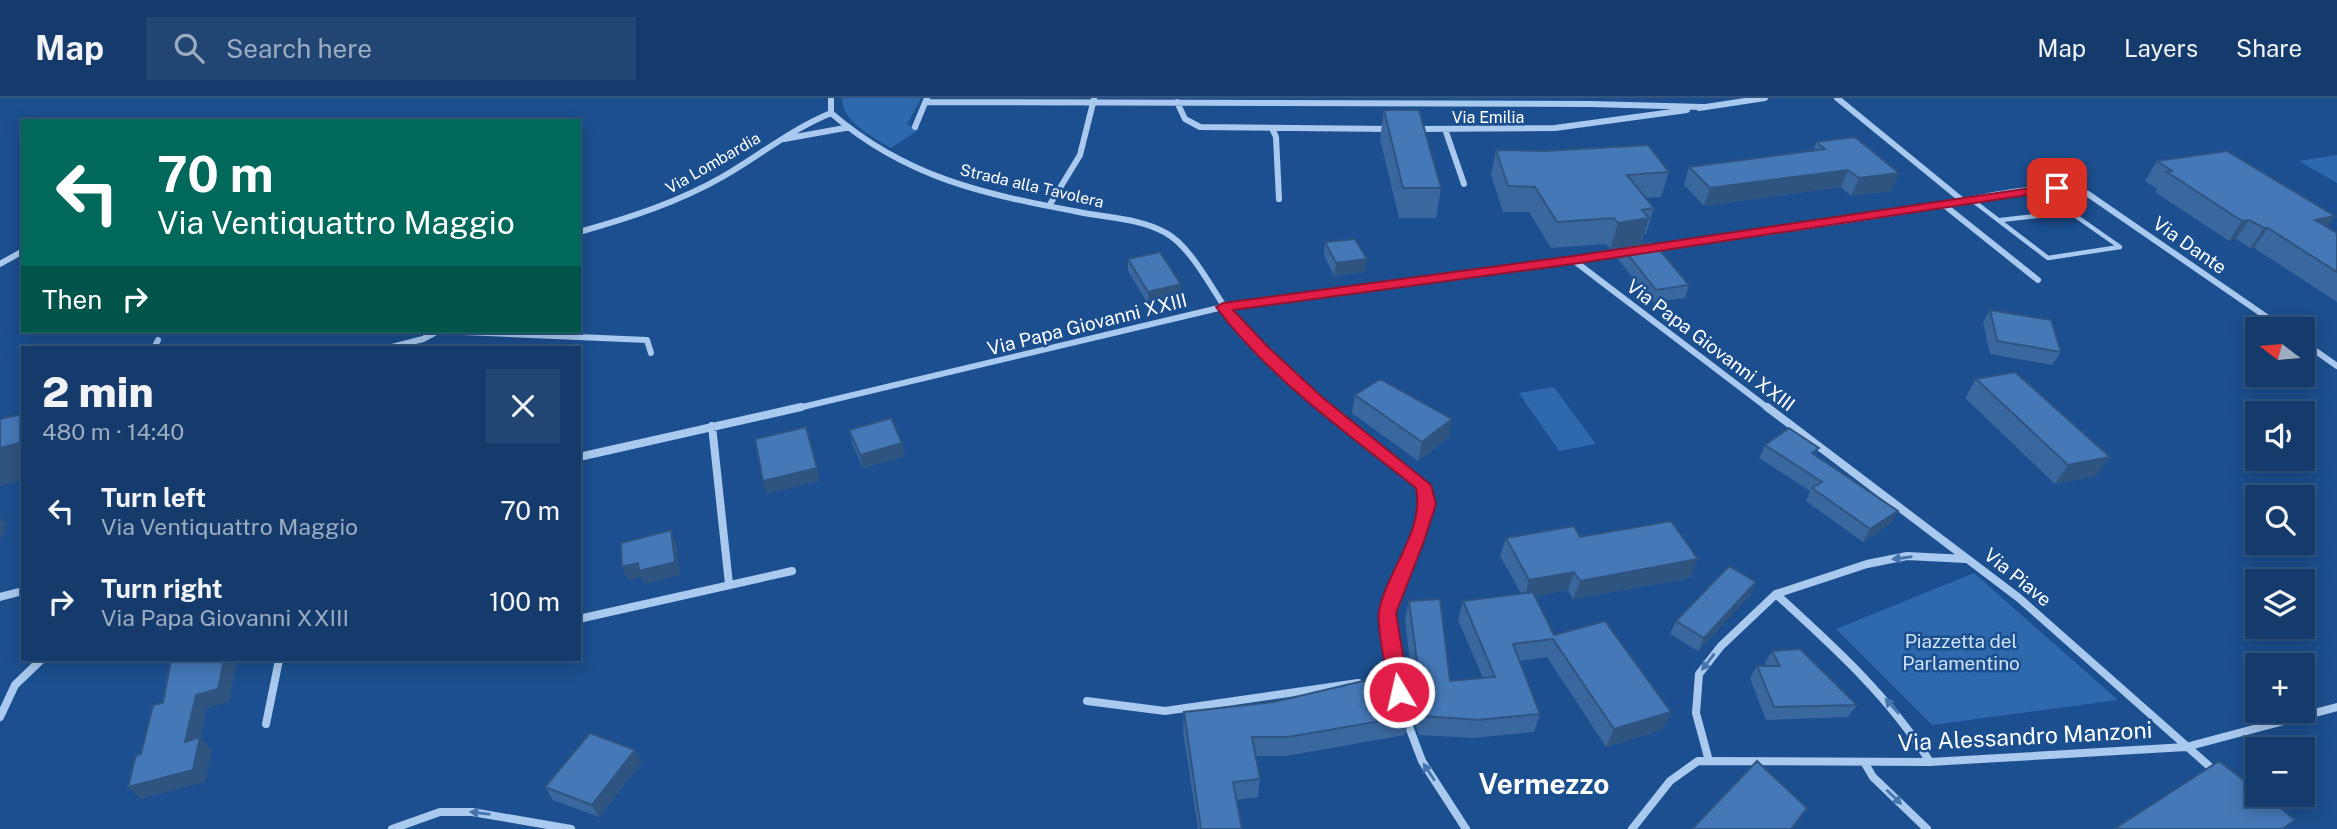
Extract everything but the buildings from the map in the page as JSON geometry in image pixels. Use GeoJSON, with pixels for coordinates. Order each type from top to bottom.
{"type":"FeatureCollection","features":[{"type":"Feature","properties":{"kind":"street"},"geometry":{"type":"LineString","coordinates":[[831,98],[831,113]]}},
{"type":"Feature","properties":{"kind":"street","name":"Via Emilia"},"geometry":{"type":"LineString","coordinates":[[1177,102],[1185,119],[1199,127],[1445,129],[1555,128],[1765,98]]}},
{"type":"Feature","properties":{"kind":"street"},"geometry":{"type":"LineString","coordinates":[[1837,98],[1963,201]]}},
{"type":"Feature","properties":{"kind":"street"},"geometry":{"type":"LineString","coordinates":[[915,127],[927,100]]}},
{"type":"Feature","properties":{"kind":"street","name":"Via Emilia"},"geometry":{"type":"LineString","coordinates":[[927,100],[1703,107]]}},
{"type":"Feature","properties":{"kind":"street"},"geometry":{"type":"LineString","coordinates":[[1049,206],[1080,155],[1094,100]]}},
{"type":"Feature","properties":{"kind":"street","name":"Strada alla Tavolera"},"geometry":{"type":"LineString","coordinates":[[831,113],[845,128],[888,158],[909,168],[980,190],[1147,226],[1173,237],[1185,246],[1223,307],[1262,351],[1318,402],[1423,485],[1427,504],[1416,541],[1387,613],[1397,682],[1383,680]]}},
{"type":"Feature","properties":{"kind":"street","name":"Via Lombardia"},"geometry":{"type":"LineString","coordinates":[[581,231],[675,203],[831,113]]}},
{"type":"Feature","properties":{"kind":"street"},"geometry":{"type":"LineString","coordinates":[[780,140],[845,128]]}},
{"type":"Feature","properties":{"kind":"street"},"geometry":{"type":"LineString","coordinates":[[1272,128],[1276,137],[1279,199]]}},
{"type":"Feature","properties":{"kind":"street"},"geometry":{"type":"LineString","coordinates":[[1445,129],[1464,184]]}},
{"type":"Feature","properties":{"kind":"street","name":"Via Dante"},"geometry":{"type":"LineString","coordinates":[[1972,200],[2057,188],[2077,189],[2267,317]]}},
{"type":"Feature","properties":{"kind":"street"},"geometry":{"type":"LineString","coordinates":[[1573,260],[1972,200]]}},
{"type":"Feature","properties":{"kind":"street"},"geometry":{"type":"LineString","coordinates":[[1944,205],[2038,280]]}},
{"type":"Feature","properties":{"kind":"street"},"geometry":{"type":"LineString","coordinates":[[0,264],[21,252]]}},
{"type":"Feature","properties":{"kind":"street","name":"Via Papa Giovanni XXIII"},"geometry":{"type":"LineString","coordinates":[[581,457],[942,375],[1223,307],[1573,260],[1970,559]]}},
{"type":"Feature","properties":{"kind":"street"},"geometry":{"type":"LineString","coordinates":[[396,346],[434,333]]}},
{"type":"Feature","properties":{"kind":"street"},"geometry":{"type":"LineString","coordinates":[[484,333],[647,340],[651,353]]}},
{"type":"Feature","properties":{"kind":"street"},"geometry":{"type":"LineString","coordinates":[[156,346],[158,340]]}},
{"type":"Feature","properties":{"kind":"street"},"geometry":{"type":"LineString","coordinates":[[2315,350],[2337,366]]}},
{"type":"Feature","properties":{"kind":"street"},"geometry":{"type":"LineString","coordinates":[[712,426],[729,584]]}},
{"type":"Feature","properties":{"kind":"street","name":"Via Piave"},"geometry":{"type":"LineString","coordinates":[[1709,761],[1696,713],[1699,674],[1721,646],[1776,594],[1867,564],[1907,556],[1970,559],[2019,598],[2227,781]]}},
{"type":"Feature","properties":{"kind":"street"},"geometry":{"type":"LineString","coordinates":[[583,618],[792,571]]}},
{"type":"Feature","properties":{"kind":"street"},"geometry":{"type":"LineString","coordinates":[[0,597],[21,592]]}},
{"type":"Feature","properties":{"kind":"street"},"geometry":{"type":"LineString","coordinates":[[1776,594],[1865,675],[1909,725],[1930,762]]}},
{"type":"Feature","properties":{"kind":"street"},"geometry":{"type":"LineString","coordinates":[[0,717],[15,685],[40,661]]}},
{"type":"Feature","properties":{"kind":"street"},"geometry":{"type":"LineString","coordinates":[[266,724],[279,661]]}},
{"type":"Feature","properties":{"kind":"street"},"geometry":{"type":"LineString","coordinates":[[1087,701],[1165,711],[1369,681]]}},
{"type":"Feature","properties":{"kind":"street"},"geometry":{"type":"LineString","coordinates":[[1402,707],[1422,761],[1466,829]]}},
{"type":"Feature","properties":{"kind":"street","name":"Via Alessandro Manzoni"},"geometry":{"type":"LineString","coordinates":[[1709,761],[1930,762],[2186,747],[2337,707]]}},
{"type":"Feature","properties":{"kind":"street"},"geometry":{"type":"LineString","coordinates":[[1632,829],[1687,765],[1709,761]]}},
{"type":"Feature","properties":{"kind":"street"},"geometry":{"type":"LineString","coordinates":[[1864,762],[1873,777],[1927,829]]}},
{"type":"Feature","properties":{"kind":"street"},"geometry":{"type":"LineString","coordinates":[[393,829],[440,812],[472,811],[571,829]]}},
{"type":"Feature","properties":{"kind":"lane"},"geometry":{"type":"LineString","coordinates":[[1972,200],[2048,258],[2120,247],[2070,212],[2001,220]]}},
{"type":"Feature","properties":{"kind":"green space"},"geometry":{"type":"Polygon","coordinates":[[[842,98],[921,98],[907,125],[920,129],[891,148],[853,121],[843,107],[842,98]]]}},
{"type":"Feature","properties":{"kind":"green space"},"geometry":{"type":"Polygon","coordinates":[[[2337,155],[2337,183],[2299,161],[2337,155]]]}},
{"type":"Feature","properties":{"kind":"green space"},"geometry":{"type":"Polygon","coordinates":[[[1554,387],[1596,444],[1559,451],[1519,393],[1554,387]]]}},
{"type":"Feature","properties":{"kind":"green space","name":"Piazzetta del Parlamentino"},"geometry":{"type":"Polygon","coordinates":[[[1974,573],[2118,700],[1932,725],[1836,629],[1974,573]]]}},
{"type":"Feature","properties":{"kind":"district","name":"Vermezzo"},"geometry":{"type":"Point","coordinates":[1544,783]}},
{"type":"Feature","properties":{"kind":"route"},"geometry":{"type":"LineString","coordinates":[[1399,692],[1387,613],[1416,541],[1427,504],[1423,485],[1318,402],[1262,351],[1223,307],[1573,260],[2057,188]]}}]}
